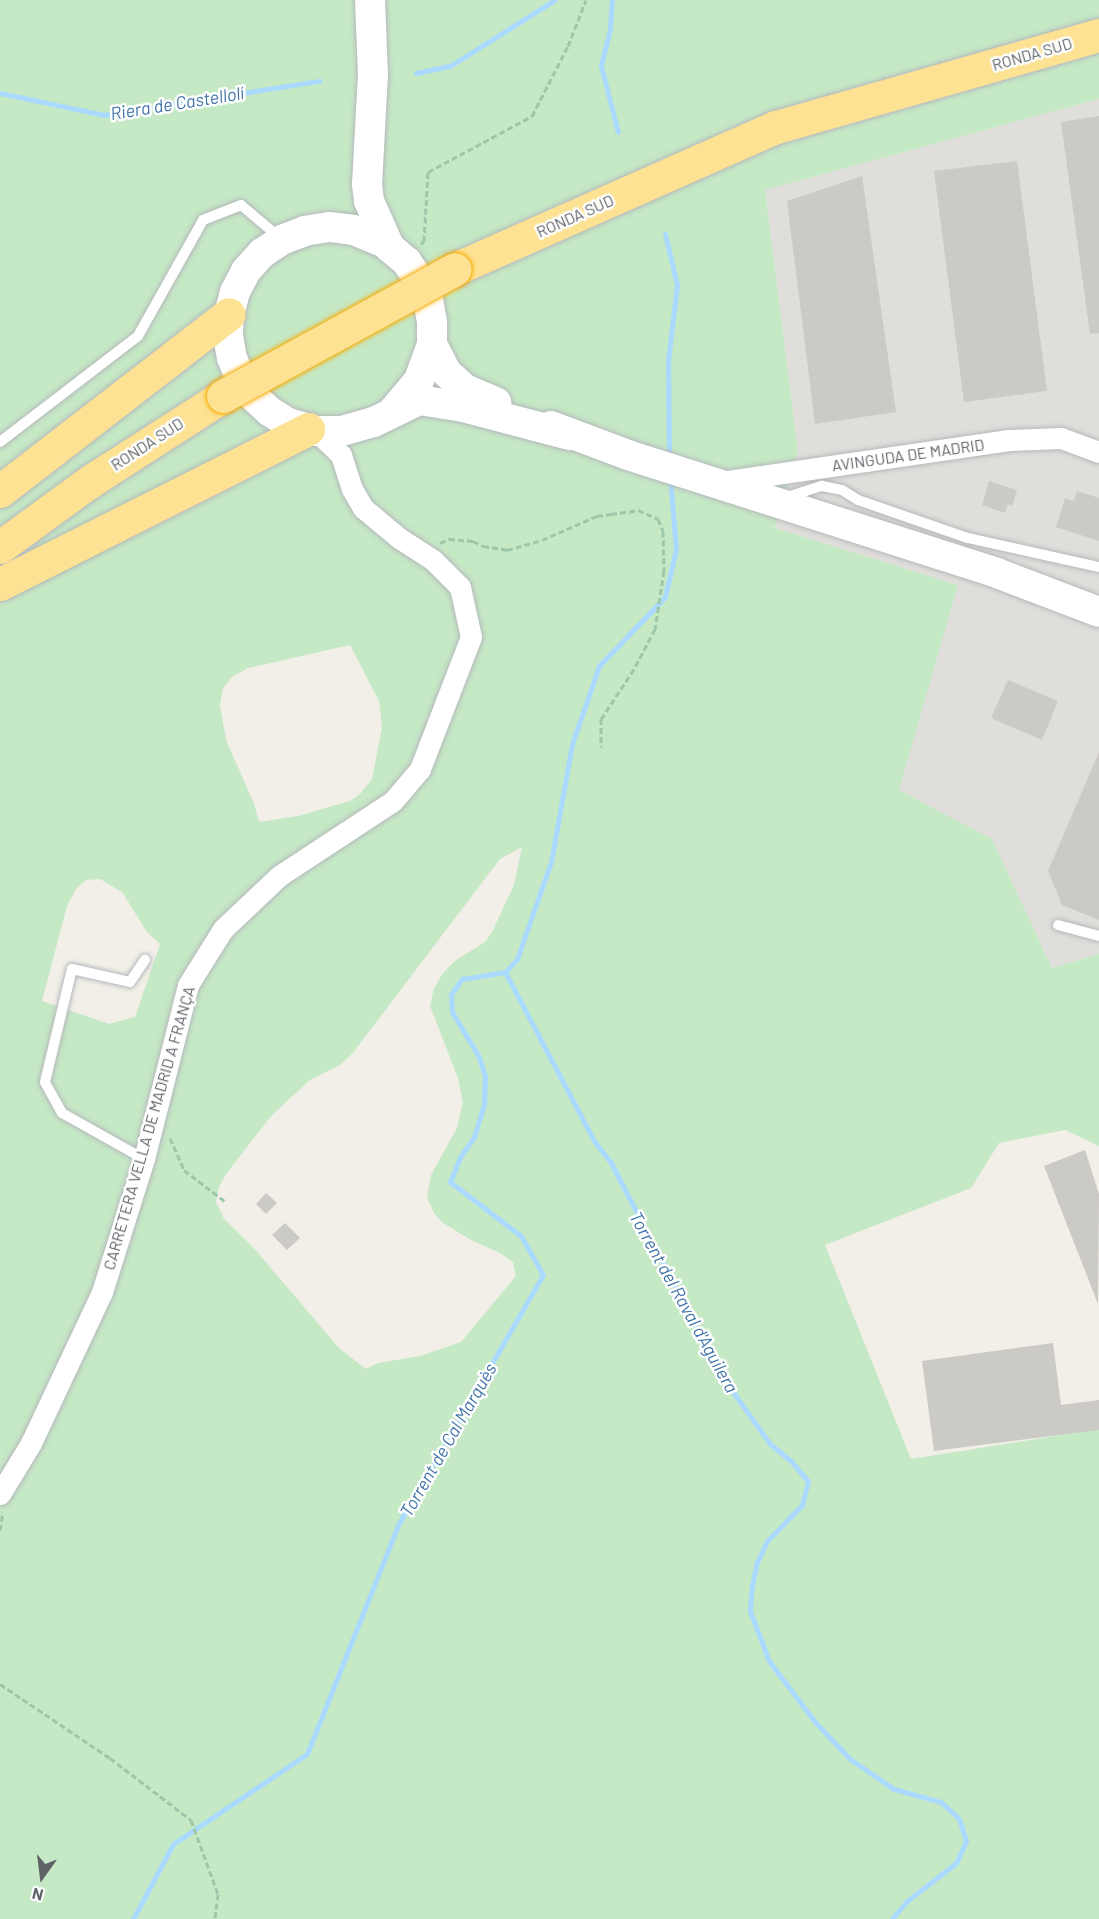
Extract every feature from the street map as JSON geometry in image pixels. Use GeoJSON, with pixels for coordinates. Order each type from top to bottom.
{"type":"FeatureCollection","features":[{"type":"Feature","properties":{"kind":"highway","name":"RONDA SUD"},"geometry":{"type":"LineString","coordinates":[[0,547],[89,482],[223,396],[455,269],[776,127],[1099,35]]}},
{"type":"Feature","properties":{"kind":"highway"},"geometry":{"type":"LineString","coordinates":[[0,490],[229,314]]}},
{"type":"Feature","properties":{"kind":"highway"},"geometry":{"type":"LineString","coordinates":[[0,584],[312,430]]}},
{"type":"Feature","properties":{"kind":"highway","name":"RONDA SUD"},"geometry":{"type":"LineString","coordinates":[[0,531],[89,482]]}},
{"type":"Feature","properties":{"kind":"street"},"geometry":{"type":"LineString","coordinates":[[370,0],[373,74],[367,184],[369,201],[398,255]]}},
{"type":"Feature","properties":{"kind":"street"},"geometry":{"type":"LineString","coordinates":[[329,228],[351,211],[367,184]]}},
{"type":"Feature","properties":{"kind":"street"},"geometry":{"type":"LineString","coordinates":[[394,410],[419,380],[432,344],[432,322],[428,300],[420,280],[383,242],[354,230],[329,228],[305,231],[282,240],[262,253],[246,271],[235,292],[229,314],[228,336],[232,358],[240,378],[268,411],[288,423],[312,430],[342,431],[366,424],[419,400],[438,402],[570,435]]}},
{"type":"Feature","properties":{"kind":"street"},"geometry":{"type":"LineString","coordinates":[[432,344],[446,372],[465,388],[570,435],[1092,606]]}},
{"type":"Feature","properties":{"kind":"street"},"geometry":{"type":"LineString","coordinates":[[348,469],[356,439],[366,424]]}},
{"type":"Feature","properties":{"kind":"street","name":"CARRETERA VELLA DE MADRID A FRANÇA"},"geometry":{"type":"LineString","coordinates":[[0,1494],[31,1443],[102,1292],[144,1159],[188,985],[223,929],[279,876],[393,801],[420,769],[471,637],[460,587],[427,556],[399,538],[363,508],[352,489],[348,469],[341,454],[312,430]]}},
{"type":"Feature","properties":{"kind":"street","name":"AVINGUDA DE MADRID"},"geometry":{"type":"LineString","coordinates":[[716,483],[1010,440],[1060,438],[1099,453]]}},
{"type":"Feature","properties":{"kind":"lane"},"geometry":{"type":"LineString","coordinates":[[0,442],[138,336],[203,220],[242,205],[282,240]]}},
{"type":"Feature","properties":{"kind":"lane"},"geometry":{"type":"LineString","coordinates":[[775,502],[822,486],[842,490],[858,500],[968,538],[1099,567]]}},
{"type":"Feature","properties":{"kind":"lane"},"geometry":{"type":"LineString","coordinates":[[1058,926],[1099,936]]}},
{"type":"Feature","properties":{"kind":"lane"},"geometry":{"type":"LineString","coordinates":[[144,1159],[62,1113],[45,1082],[72,969],[130,982],[145,960]]}},
{"type":"Feature","properties":{"kind":"path"},"geometry":{"type":"LineString","coordinates":[[398,255],[424,241],[428,171],[532,116],[568,46],[585,0]]}},
{"type":"Feature","properties":{"kind":"path"},"geometry":{"type":"LineString","coordinates":[[427,556],[440,543],[449,539],[473,541],[483,546],[507,550],[542,540],[597,516],[638,510],[658,519],[663,531],[664,571],[655,629],[634,669],[601,719],[601,747]]}},
{"type":"Feature","properties":{"kind":"path"},"geometry":{"type":"LineString","coordinates":[[169,1134],[171,1144],[184,1170],[226,1202]]}},
{"type":"Feature","properties":{"kind":"path"},"geometry":{"type":"LineString","coordinates":[[0,1684],[110,1758],[190,1820],[218,1894],[214,1919]]}},
{"type":"Feature","properties":{"kind":"shaded area"},"geometry":{"type":"Polygon","coordinates":[[[1099,99],[1099,954],[1052,968],[992,839],[898,790],[957,585],[775,528],[798,451],[765,190],[1099,99]]]}},
{"type":"Feature","properties":{"kind":"green space"},"geometry":{"type":"Polygon","coordinates":[[[0,0],[1099,0],[1099,99],[765,190],[798,451],[775,528],[958,585],[899,790],[992,839],[1052,968],[1099,954],[1099,1146],[1065,1130],[999,1143],[971,1188],[825,1245],[911,1459],[1099,1429],[1099,1919],[0,1919],[0,0]],[[350,645],[248,668],[232,677],[223,688],[220,705],[226,740],[254,804],[259,822],[298,816],[350,801],[360,794],[372,779],[382,727],[379,701],[350,645]],[[522,847],[500,859],[352,1054],[340,1065],[310,1080],[272,1115],[226,1174],[219,1187],[216,1202],[224,1219],[252,1246],[340,1349],[366,1369],[378,1363],[420,1356],[461,1342],[516,1276],[513,1262],[443,1223],[434,1213],[427,1197],[431,1175],[457,1128],[463,1102],[458,1078],[430,1006],[434,988],[443,973],[456,960],[485,942],[492,932],[514,885],[522,847]],[[100,879],[86,880],[76,889],[67,906],[42,1001],[109,1024],[135,1017],[160,944],[147,932],[122,892],[100,879]]]}},
{"type":"Feature","properties":{"kind":"building"},"geometry":{"type":"Polygon","coordinates":[[[1099,116],[1099,333],[1090,334],[1061,122],[1099,116]]]}},
{"type":"Feature","properties":{"kind":"building"},"geometry":{"type":"Polygon","coordinates":[[[1017,161],[1047,391],[964,402],[934,171],[1017,161]]]}},
{"type":"Feature","properties":{"kind":"building"},"geometry":{"type":"Polygon","coordinates":[[[862,176],[896,412],[815,424],[787,201],[862,176]]]}},
{"type":"Feature","properties":{"kind":"building"},"geometry":{"type":"Polygon","coordinates":[[[989,481],[1017,490],[1012,506],[1008,504],[1005,513],[982,505],[989,481]]]}},
{"type":"Feature","properties":{"kind":"building"},"geometry":{"type":"Polygon","coordinates":[[[1077,491],[1099,498],[1099,541],[1056,527],[1065,498],[1074,501],[1077,491]]]}},
{"type":"Feature","properties":{"kind":"building"},"geometry":{"type":"Polygon","coordinates":[[[1008,680],[1058,701],[1042,740],[991,718],[1008,680]]]}},
{"type":"Feature","properties":{"kind":"building"},"geometry":{"type":"Polygon","coordinates":[[[1099,752],[1099,920],[1062,905],[1048,871],[1099,752]]]}},
{"type":"Feature","properties":{"kind":"building"},"geometry":{"type":"Polygon","coordinates":[[[1085,1150],[1099,1194],[1098,1304],[1044,1166],[1085,1150]]]}},
{"type":"Feature","properties":{"kind":"building"},"geometry":{"type":"Polygon","coordinates":[[[266,1193],[277,1203],[266,1214],[256,1204],[266,1193]]]}},
{"type":"Feature","properties":{"kind":"building"},"geometry":{"type":"Polygon","coordinates":[[[285,1223],[300,1238],[287,1250],[272,1235],[285,1223]]]}},
{"type":"Feature","properties":{"kind":"building"},"geometry":{"type":"Polygon","coordinates":[[[1053,1343],[1061,1405],[1099,1400],[1099,1430],[934,1451],[922,1361],[1053,1343]]]}},
{"type":"Feature","properties":{"kind":"waterway","name":"Riera de Castellolí"},"geometry":{"type":"LineString","coordinates":[[416,73],[450,66],[555,0]]}},
{"type":"Feature","properties":{"kind":"waterway"},"geometry":{"type":"LineString","coordinates":[[612,0],[610,29],[601,66],[618,132]]}},
{"type":"Feature","properties":{"kind":"waterway","name":"Riera de Castellolí"},"geometry":{"type":"LineString","coordinates":[[0,93],[104,115],[319,81]]}},
{"type":"Feature","properties":{"kind":"waterway"},"geometry":{"type":"LineString","coordinates":[[665,234],[677,285],[668,360],[669,457]]}},
{"type":"Feature","properties":{"kind":"waterway"},"geometry":{"type":"LineString","coordinates":[[505,972],[517,959],[551,862],[572,744],[599,666],[665,597],[676,549],[670,478]]}},
{"type":"Feature","properties":{"kind":"waterway","name":"Torrent del Raval d'Aguilera"},"geometry":{"type":"LineString","coordinates":[[505,972],[594,1141],[611,1163],[723,1378],[770,1444],[791,1461],[808,1481],[802,1505],[767,1541],[757,1562],[750,1611],[769,1661],[815,1722],[850,1759],[894,1789],[941,1802],[959,1819],[966,1841],[956,1863],[907,1901],[892,1919]]}},
{"type":"Feature","properties":{"kind":"waterway","name":"Torrent de Cal Marquès"},"geometry":{"type":"LineString","coordinates":[[133,1919],[173,1844],[307,1754],[398,1525],[543,1275],[521,1236],[450,1182],[460,1157],[474,1137],[484,1104],[485,1076],[478,1055],[452,1012],[451,994],[462,979],[505,972]]}}]}
